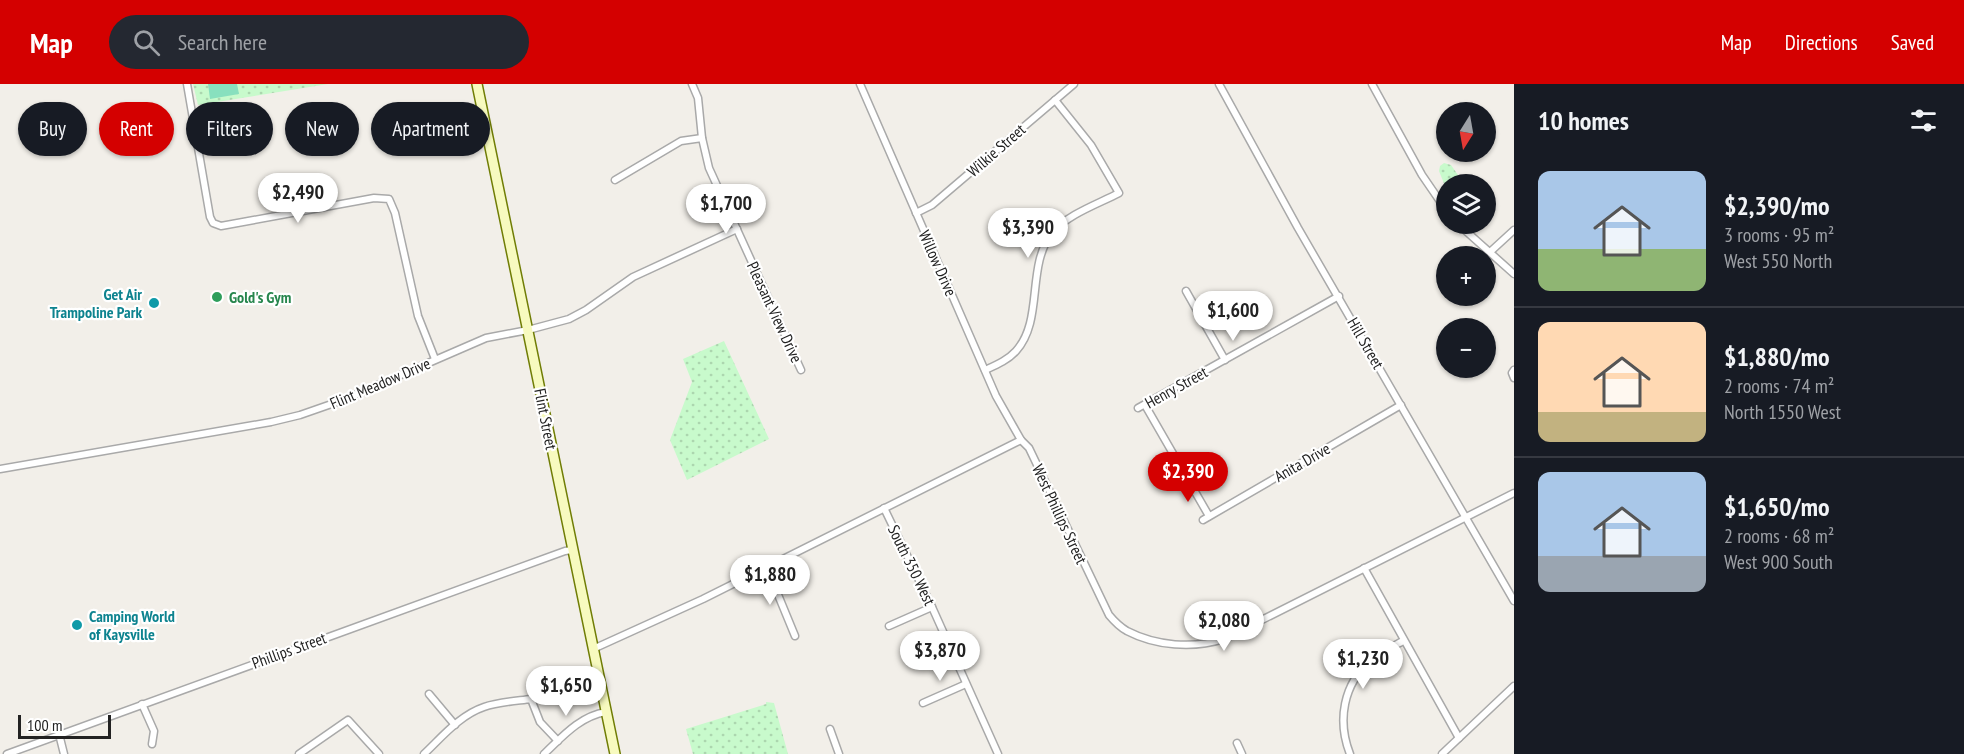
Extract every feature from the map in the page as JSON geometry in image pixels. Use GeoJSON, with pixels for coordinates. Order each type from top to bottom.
{"type":"FeatureCollection","features":[{"type":"Feature","properties":{"kind":"street"},"geometry":{"type":"LineString","coordinates":[[187,84],[210,217],[213,223],[221,226],[374,198],[389,200],[395,213],[417,316],[435,359]]}},
{"type":"Feature","properties":{"kind":"street","name":"Flint Street"},"geometry":{"type":"LineString","coordinates":[[477,84],[615,754]]}},
{"type":"Feature","properties":{"kind":"street","name":"Pleasant View Drive"},"geometry":{"type":"LineString","coordinates":[[692,84],[698,98],[702,138],[709,168],[801,370]]}},
{"type":"Feature","properties":{"kind":"street","name":"Willow Drive"},"geometry":{"type":"LineString","coordinates":[[860,84],[996,396],[1021,440]]}},
{"type":"Feature","properties":{"kind":"street","name":"Wilkie Street"},"geometry":{"type":"LineString","coordinates":[[916,213],[933,205],[1074,84]]}},
{"type":"Feature","properties":{"kind":"street","name":"Hill Street"},"geometry":{"type":"LineString","coordinates":[[1219,84],[1298,228],[1514,602]]}},
{"type":"Feature","properties":{"kind":"street"},"geometry":{"type":"LineString","coordinates":[[1372,84],[1422,175],[1436,195]]}},
{"type":"Feature","properties":{"kind":"street"},"geometry":{"type":"LineString","coordinates":[[985,370],[1016,352],[1023,342],[1029,326],[1040,259],[1053,233],[1064,222],[1119,193],[1091,145],[1055,100]]}},
{"type":"Feature","properties":{"kind":"street"},"geometry":{"type":"LineString","coordinates":[[615,180],[681,141],[702,138]]}},
{"type":"Feature","properties":{"kind":"street","name":"Flint Meadow Drive"},"geometry":{"type":"LineString","coordinates":[[0,468],[300,415],[343,400],[486,338],[569,319],[586,310],[633,277],[737,229]]}},
{"type":"Feature","properties":{"kind":"street"},"geometry":{"type":"LineString","coordinates":[[1496,246],[1514,230]]}},
{"type":"Feature","properties":{"kind":"street"},"geometry":{"type":"LineString","coordinates":[[1469,234],[1483,246]]}},
{"type":"Feature","properties":{"kind":"street"},"geometry":{"type":"LineString","coordinates":[[1496,258],[1514,274]]}},
{"type":"Feature","properties":{"kind":"street"},"geometry":{"type":"LineString","coordinates":[[1186,291],[1225,360]]}},
{"type":"Feature","properties":{"kind":"street","name":"Henry Street"},"geometry":{"type":"LineString","coordinates":[[1209,516],[1142,407],[1339,296]]}},
{"type":"Feature","properties":{"kind":"street"},"geometry":{"type":"LineString","coordinates":[[1514,370],[1512,373],[1514,378]]}},
{"type":"Feature","properties":{"kind":"street","name":"Anita Drive"},"geometry":{"type":"LineString","coordinates":[[1203,520],[1401,405]]}},
{"type":"Feature","properties":{"kind":"street"},"geometry":{"type":"LineString","coordinates":[[592,649],[767,568],[1021,440]]}},
{"type":"Feature","properties":{"kind":"street","name":"West Phillips Street"},"geometry":{"type":"LineString","coordinates":[[1021,440],[1029,448],[1109,615],[1125,630],[1148,639],[1187,646],[1206,645],[1224,639],[1514,493]]}},
{"type":"Feature","properties":{"kind":"street","name":"South 350 West"},"geometry":{"type":"LineString","coordinates":[[884,508],[932,607],[998,754]]}},
{"type":"Feature","properties":{"kind":"street","name":"Phillips Street"},"geometry":{"type":"LineString","coordinates":[[7,754],[521,566],[572,550]]}},
{"type":"Feature","properties":{"kind":"street"},"geometry":{"type":"LineString","coordinates":[[767,568],[795,636]]}},
{"type":"Feature","properties":{"kind":"street"},"geometry":{"type":"LineString","coordinates":[[1364,568],[1459,738]]}},
{"type":"Feature","properties":{"kind":"street"},"geometry":{"type":"LineString","coordinates":[[889,627],[932,607]]}},
{"type":"Feature","properties":{"kind":"street"},"geometry":{"type":"LineString","coordinates":[[1350,754],[1342,726],[1345,702],[1350,688],[1369,662],[1403,641]]}},
{"type":"Feature","properties":{"kind":"street"},"geometry":{"type":"LineString","coordinates":[[923,703],[966,684]]}},
{"type":"Feature","properties":{"kind":"street"},"geometry":{"type":"LineString","coordinates":[[1442,754],[1514,686]]}},
{"type":"Feature","properties":{"kind":"street"},"geometry":{"type":"LineString","coordinates":[[429,694],[455,725]]}},
{"type":"Feature","properties":{"kind":"street"},"geometry":{"type":"LineString","coordinates":[[424,754],[455,725],[485,706],[531,699],[540,722],[558,741]]}},
{"type":"Feature","properties":{"kind":"street"},"geometry":{"type":"LineString","coordinates":[[142,704],[154,731],[152,744]]}},
{"type":"Feature","properties":{"kind":"street"},"geometry":{"type":"LineString","coordinates":[[544,754],[576,724],[606,712]]}},
{"type":"Feature","properties":{"kind":"street"},"geometry":{"type":"LineString","coordinates":[[299,754],[348,720],[379,754]]}},
{"type":"Feature","properties":{"kind":"street"},"geometry":{"type":"LineString","coordinates":[[830,729],[839,754]]}},
{"type":"Feature","properties":{"kind":"street"},"geometry":{"type":"LineString","coordinates":[[59,734],[64,754]]}},
{"type":"Feature","properties":{"kind":"street"},"geometry":{"type":"LineString","coordinates":[[1237,743],[1242,754]]}},
{"type":"Feature","properties":{"kind":"green space"},"geometry":{"type":"Polygon","coordinates":[[[193,84],[328,84],[217,102],[197,102],[193,84]]]}},
{"type":"Feature","properties":{"kind":"green space"},"geometry":{"type":"Polygon","coordinates":[[[208,84],[237,84],[239,94],[210,99],[208,84]]]}},
{"type":"Feature","properties":{"kind":"green space"},"geometry":{"type":"Polygon","coordinates":[[[1444,163],[1451,165],[1457,174],[1440,174],[1440,166],[1444,163]]]}},
{"type":"Feature","properties":{"kind":"green space"},"geometry":{"type":"Polygon","coordinates":[[[724,341],[769,439],[687,480],[670,440],[692,382],[683,359],[724,341]]]}},
{"type":"Feature","properties":{"kind":"green space"},"geometry":{"type":"Polygon","coordinates":[[[766,702],[774,703],[788,754],[693,754],[686,729],[766,704],[766,702]]]}},
{"type":"Feature","properties":{"kind":"place","name":"Gold's Gym"},"geometry":{"type":"Point","coordinates":[217,297]}},
{"type":"Feature","properties":{"kind":"place","name":"Get Air Trampoline Park"},"geometry":{"type":"Point","coordinates":[154,303]}},
{"type":"Feature","properties":{"kind":"place","name":"Camping World of Kaysville"},"geometry":{"type":"Point","coordinates":[77,625]}}]}
